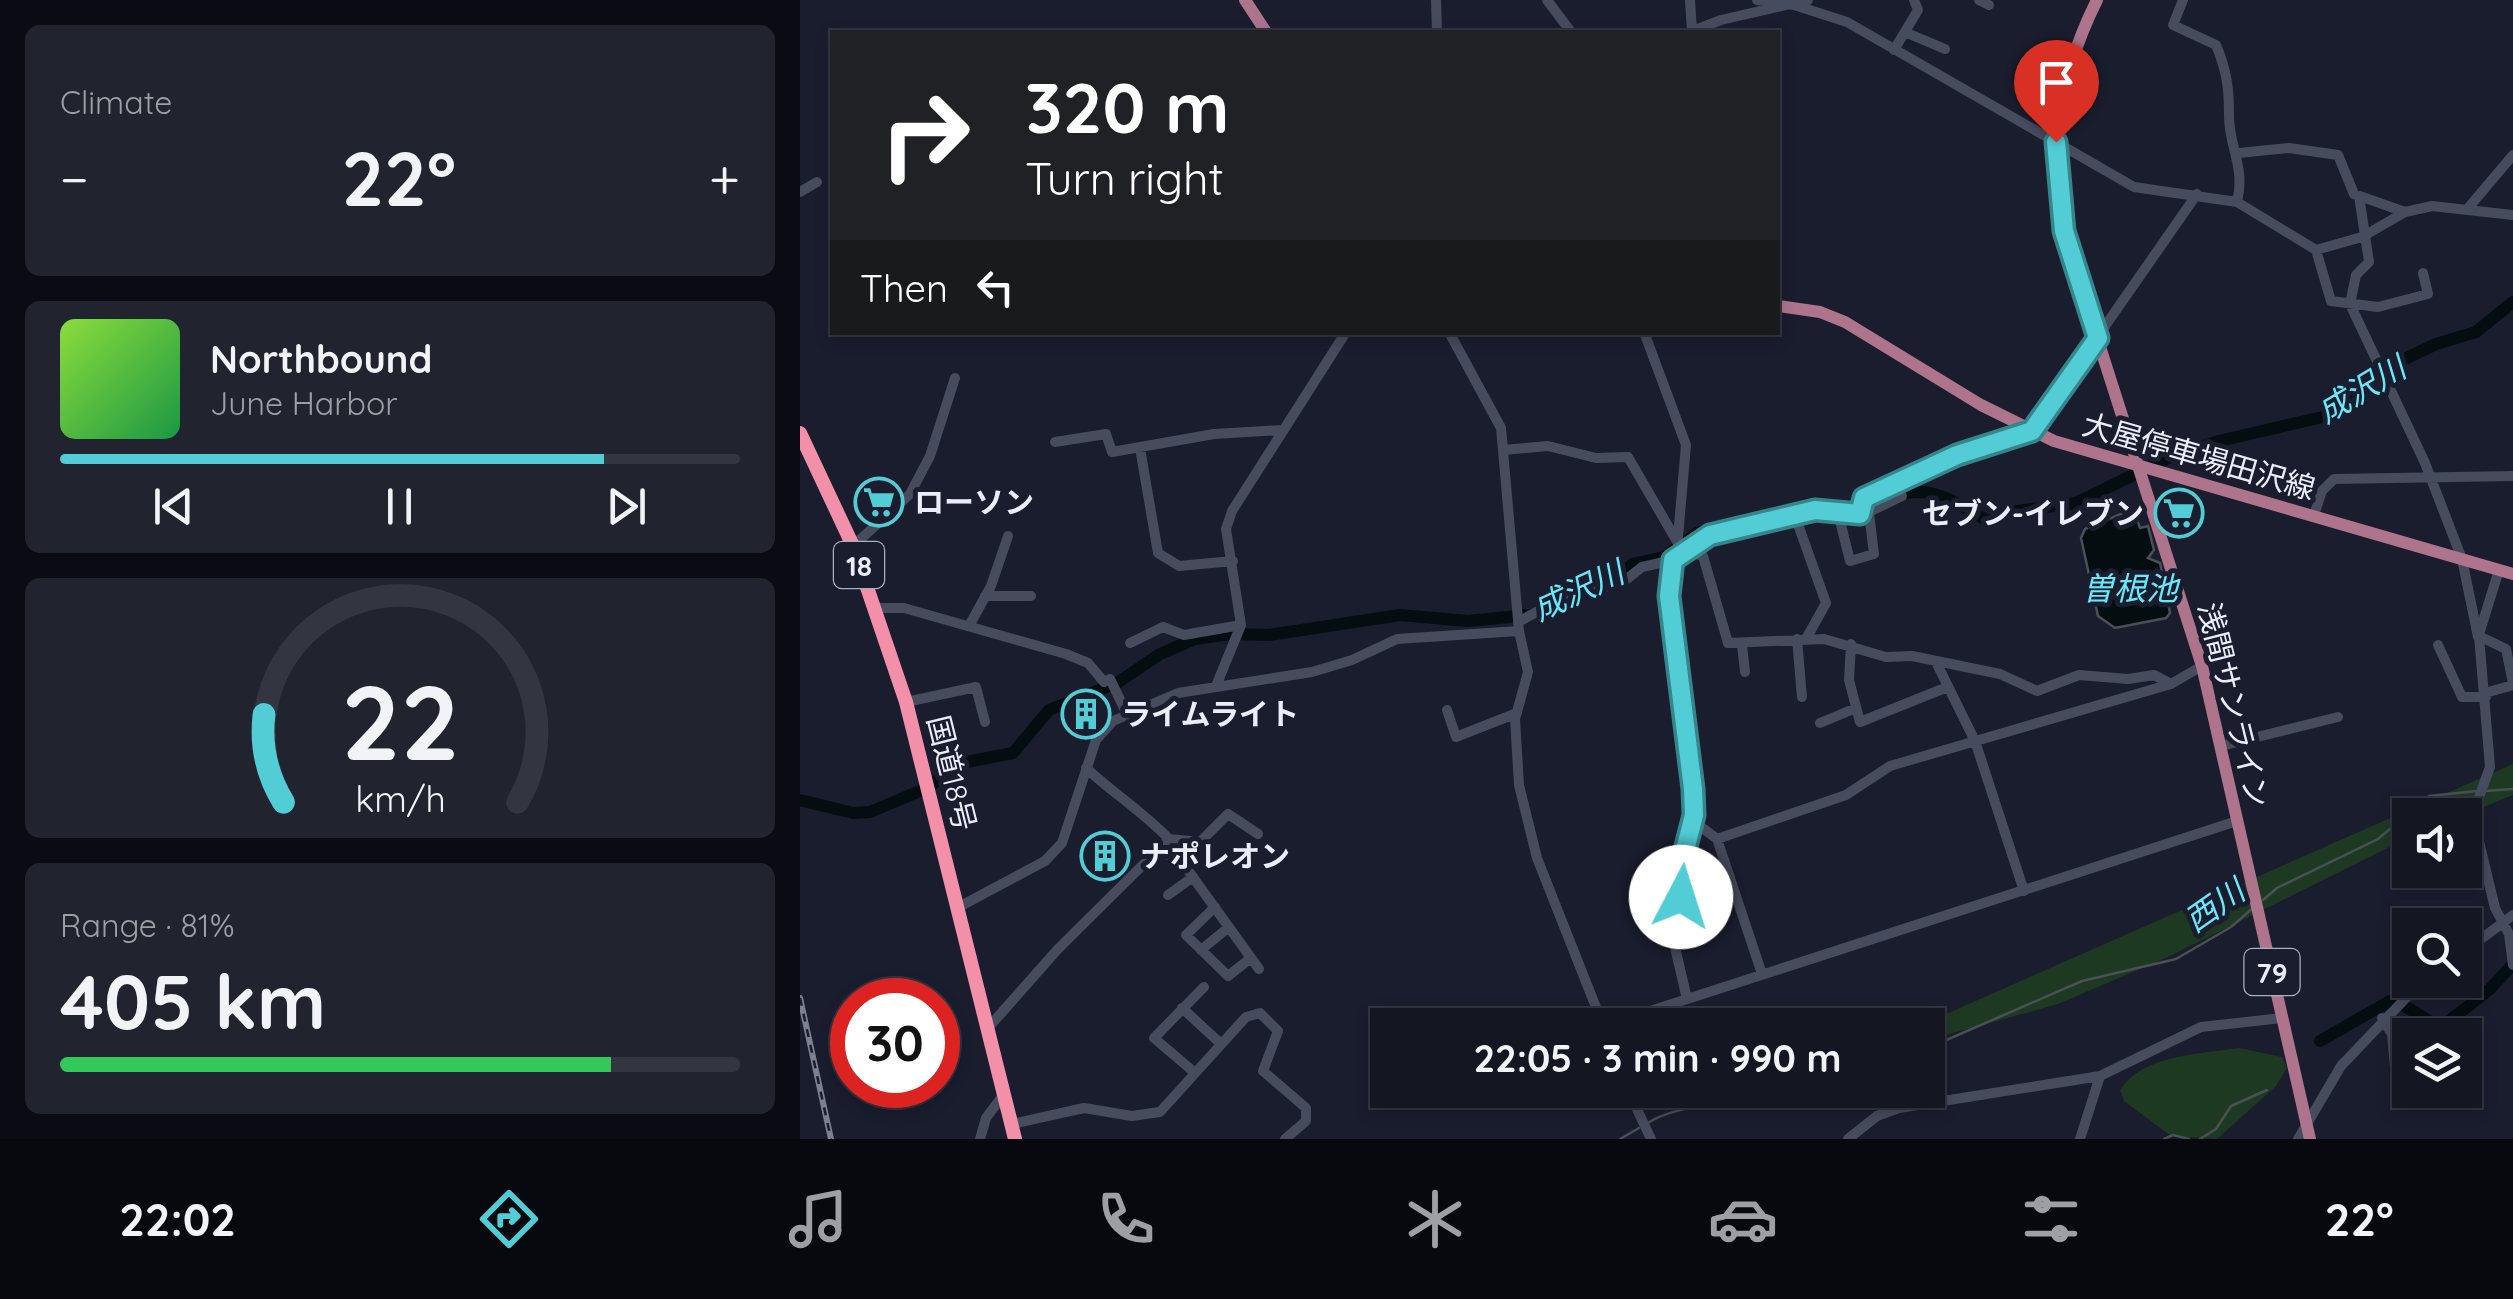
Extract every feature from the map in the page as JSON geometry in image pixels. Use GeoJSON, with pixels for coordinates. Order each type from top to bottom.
{"type":"FeatureCollection","features":[{"type":"Feature","properties":{"kind":"highway","name":"国道18号"},"geometry":{"type":"LineString","coordinates":[[800,432],[853,546],[906,702],[1014,1132]]}},
{"type":"Feature","properties":{"kind":"main road"},"geometry":{"type":"LineString","coordinates":[[1245,0],[1265,30]]}},
{"type":"Feature","properties":{"kind":"main road","name":"浅間サンライン"},"geometry":{"type":"LineString","coordinates":[[2097,0],[2068,68],[2056,142],[2064,231],[2145,472],[2202,666],[2310,1139]]}},
{"type":"Feature","properties":{"kind":"main road","name":"大屋停車場田沢線"},"geometry":{"type":"LineString","coordinates":[[1780,306],[1820,312],[1845,322],[1981,405],[2032,431],[2145,472],[2314,515],[2506,572]]}},
{"type":"Feature","properties":{"kind":"street"},"geometry":{"type":"LineString","coordinates":[[1436,0],[1437,30]]}},
{"type":"Feature","properties":{"kind":"street"},"geometry":{"type":"LineString","coordinates":[[1547,0],[1570,30]]}},
{"type":"Feature","properties":{"kind":"street"},"geometry":{"type":"LineString","coordinates":[[1690,0],[1691,30]]}},
{"type":"Feature","properties":{"kind":"street"},"geometry":{"type":"LineString","coordinates":[[1757,0],[1794,4],[1847,22],[2134,187],[2237,202],[2316,250],[2331,301],[2378,307],[2428,294],[2424,272]]}},
{"type":"Feature","properties":{"kind":"street"},"geometry":{"type":"LineString","coordinates":[[1696,30],[1721,20],[1808,0]]}},
{"type":"Feature","properties":{"kind":"street"},"geometry":{"type":"LineString","coordinates":[[1894,50],[1918,10],[1914,0]]}},
{"type":"Feature","properties":{"kind":"street"},"geometry":{"type":"LineString","coordinates":[[2182,0],[2173,24],[2216,45],[2230,80],[2228,110],[2241,185],[2237,202]]}},
{"type":"Feature","properties":{"kind":"street"},"geometry":{"type":"LineString","coordinates":[[1907,33],[1946,49]]}},
{"type":"Feature","properties":{"kind":"street"},"geometry":{"type":"LineString","coordinates":[[2238,154],[2290,148],[2338,154],[2349,185],[2360,196],[2405,212],[2468,207],[2513,215]]}},
{"type":"Feature","properties":{"kind":"street"},"geometry":{"type":"LineString","coordinates":[[2468,207],[2513,155]]}},
{"type":"Feature","properties":{"kind":"street"},"geometry":{"type":"LineString","coordinates":[[800,192],[817,182]]}},
{"type":"Feature","properties":{"kind":"street"},"geometry":{"type":"LineString","coordinates":[[1838,513],[1850,562],[1874,554],[1863,510],[1864,498],[1957,455],[2032,431],[2197,194]]}},
{"type":"Feature","properties":{"kind":"street"},"geometry":{"type":"LineString","coordinates":[[2360,196],[2370,262],[2356,275],[2350,304],[2382,367],[2462,560],[2486,695],[2490,768],[2478,800],[2475,825],[2502,925],[2508,934],[2512,963]]}},
{"type":"Feature","properties":{"kind":"street"},"geometry":{"type":"LineString","coordinates":[[2316,250],[2365,235],[2405,212]]}},
{"type":"Feature","properties":{"kind":"street"},"geometry":{"type":"LineString","coordinates":[[1216,686],[1240,631],[1226,529],[1232,511],[1344,335]]}},
{"type":"Feature","properties":{"kind":"street"},"geometry":{"type":"LineString","coordinates":[[1450,335],[1492,406],[1503,450],[1518,620],[1528,672],[1517,713],[1519,784],[1537,858],[1598,1008]]}},
{"type":"Feature","properties":{"kind":"street"},"geometry":{"type":"LineString","coordinates":[[1645,335],[1686,445],[1680,545],[1673,560],[1669,596],[1679,655],[1692,820],[1672,930],[1688,998]]}},
{"type":"Feature","properties":{"kind":"street"},"geometry":{"type":"LineString","coordinates":[[853,546],[910,494],[935,443],[955,378]]}},
{"type":"Feature","properties":{"kind":"street"},"geometry":{"type":"LineString","coordinates":[[1056,442],[1106,434],[1112,452],[1214,434],[1282,430]]}},
{"type":"Feature","properties":{"kind":"street"},"geometry":{"type":"LineString","coordinates":[[1503,450],[1548,446],[1596,458],[1628,457],[1680,545],[1703,556],[1728,643],[1802,639],[1850,644],[1886,657],[1912,656],[2000,674],[2037,690],[2079,674],[2128,679],[2154,675],[2172,684]]}},
{"type":"Feature","properties":{"kind":"street"},"geometry":{"type":"LineString","coordinates":[[1140,448],[1158,553],[1179,566],[1233,561]]}},
{"type":"Feature","properties":{"kind":"street"},"geometry":{"type":"LineString","coordinates":[[2314,515],[2326,484],[2334,479],[2513,476]]}},
{"type":"Feature","properties":{"kind":"street"},"geometry":{"type":"LineString","coordinates":[[1680,545],[1815,510],[1863,510],[1902,496]]}},
{"type":"Feature","properties":{"kind":"street"},"geometry":{"type":"LineString","coordinates":[[1794,516],[1826,603],[1802,639],[1802,697]]}},
{"type":"Feature","properties":{"kind":"street"},"geometry":{"type":"LineString","coordinates":[[970,626],[1008,536]]}},
{"type":"Feature","properties":{"kind":"street"},"geometry":{"type":"LineString","coordinates":[[956,908],[1045,860],[1062,843],[1102,730],[1127,714],[1178,693],[1312,672],[1352,660],[1398,638],[1518,620],[1559,600],[1623,582],[1642,567],[1673,560]]}},
{"type":"Feature","properties":{"kind":"street"},"geometry":{"type":"LineString","coordinates":[[2478,637],[2506,572]]}},
{"type":"Feature","properties":{"kind":"street"},"geometry":{"type":"LineString","coordinates":[[985,596],[1031,596]]}},
{"type":"Feature","properties":{"kind":"street"},"geometry":{"type":"LineString","coordinates":[[875,608],[904,608],[1066,654],[1088,664],[1104,682],[1112,684],[1127,714]]}},
{"type":"Feature","properties":{"kind":"street"},"geometry":{"type":"LineString","coordinates":[[1130,643],[1163,627],[1184,636],[1240,631]]}},
{"type":"Feature","properties":{"kind":"street"},"geometry":{"type":"LineString","coordinates":[[2438,646],[2462,697],[2486,695],[2513,684],[2506,650],[2478,637]]}},
{"type":"Feature","properties":{"kind":"street"},"geometry":{"type":"LineString","coordinates":[[1850,644],[1849,680],[1860,722],[1945,688]]}},
{"type":"Feature","properties":{"kind":"street"},"geometry":{"type":"LineString","coordinates":[[1742,645],[1745,672]]}},
{"type":"Feature","properties":{"kind":"street"},"geometry":{"type":"LineString","coordinates":[[1937,664],[1945,688],[1963,712],[1975,741],[2024,891]]}},
{"type":"Feature","properties":{"kind":"street"},"geometry":{"type":"LineString","coordinates":[[1717,839],[1846,795],[1890,766],[2172,684],[2202,666]]}},
{"type":"Feature","properties":{"kind":"street"},"geometry":{"type":"LineString","coordinates":[[906,702],[976,687],[985,722]]}},
{"type":"Feature","properties":{"kind":"street"},"geometry":{"type":"LineString","coordinates":[[1820,723],[1856,708]]}},
{"type":"Feature","properties":{"kind":"street"},"geometry":{"type":"LineString","coordinates":[[1447,710],[1456,737],[1517,713]]}},
{"type":"Feature","properties":{"kind":"street"},"geometry":{"type":"LineString","coordinates":[[2220,746],[2338,716]]}},
{"type":"Feature","properties":{"kind":"street"},"geometry":{"type":"LineString","coordinates":[[1086,768],[1123,802],[1143,812],[1259,969]]}},
{"type":"Feature","properties":{"kind":"street"},"geometry":{"type":"LineString","coordinates":[[988,1028],[1058,950],[1164,843],[1200,842],[1228,814],[1258,834]]}},
{"type":"Feature","properties":{"kind":"street"},"geometry":{"type":"LineString","coordinates":[[1692,820],[1717,839],[1762,974]]}},
{"type":"Feature","properties":{"kind":"street"},"geometry":{"type":"LineString","coordinates":[[1657,1008],[2237,822]]}},
{"type":"Feature","properties":{"kind":"street"},"geometry":{"type":"LineString","coordinates":[[1168,895],[1194,878]]}},
{"type":"Feature","properties":{"kind":"street"},"geometry":{"type":"LineString","coordinates":[[1215,907],[1186,935],[1228,976],[1251,958]]}},
{"type":"Feature","properties":{"kind":"street"},"geometry":{"type":"LineString","coordinates":[[2482,939],[2513,915]]}},
{"type":"Feature","properties":{"kind":"street"},"geometry":{"type":"LineString","coordinates":[[1201,950],[1229,927]]}},
{"type":"Feature","properties":{"kind":"street"},"geometry":{"type":"LineString","coordinates":[[1194,1072],[1154,1038],[1204,987]]}},
{"type":"Feature","properties":{"kind":"street"},"geometry":{"type":"LineString","coordinates":[[2298,1139],[2342,1066],[2402,998]]}},
{"type":"Feature","properties":{"kind":"street"},"geometry":{"type":"LineString","coordinates":[[1182,1008],[1220,1043]]}},
{"type":"Feature","properties":{"kind":"street"},"geometry":{"type":"LineString","coordinates":[[1014,1132],[1084,1108],[1153,1114],[1170,1104],[1220,1043],[1254,1013],[1274,1023],[1278,1039],[1263,1071],[1306,1108],[1306,1121],[1285,1139]]}},
{"type":"Feature","properties":{"kind":"street"},"geometry":{"type":"LineString","coordinates":[[1848,1139],[1877,1116],[1899,1108],[2100,1076],[2201,1027],[2282,1018]]}},
{"type":"Feature","properties":{"kind":"street"},"geometry":{"type":"LineString","coordinates":[[2382,1018],[2392,1034]]}},
{"type":"Feature","properties":{"kind":"street"},"geometry":{"type":"LineString","coordinates":[[2080,1139],[2100,1076]]}},
{"type":"Feature","properties":{"kind":"street"},"geometry":{"type":"LineString","coordinates":[[980,1139],[986,1118],[1004,1094]]}},
{"type":"Feature","properties":{"kind":"street"},"geometry":{"type":"LineString","coordinates":[[1636,1108],[1651,1139]]}},
{"type":"Feature","properties":{"kind":"green space"},"geometry":{"type":"Polygon","coordinates":[[[2513,764],[2513,795],[2482,808],[2482,798],[2436,798],[2513,764]]]}},
{"type":"Feature","properties":{"kind":"green space"},"geometry":{"type":"Polygon","coordinates":[[[2392,817],[2392,846],[2168,957],[2058,1004],[1945,1035],[1945,1014],[2392,817]]]}},
{"type":"Feature","properties":{"kind":"green space"},"geometry":{"type":"Polygon","coordinates":[[[2239,1048],[2282,1057],[2287,1068],[2276,1086],[2217,1139],[2171,1136],[2124,1101],[2120,1090],[2130,1078],[2158,1062],[2239,1048]]]}},
{"type":"Feature","properties":{"kind":"water","name":"曽根池"},"geometry":{"type":"Polygon","coordinates":[[[2134,511],[2140,528],[2148,526],[2154,550],[2148,558],[2160,563],[2170,613],[2166,618],[2115,628],[2098,616],[2081,538],[2085,529],[2134,511]]]}},
{"type":"Feature","properties":{"kind":"waterway","name":"成沢川"},"geometry":{"type":"LineString","coordinates":[[1890,498],[1930,493],[1988,521],[2010,512],[2076,503],[2170,457],[2219,441],[2331,415],[2384,369],[2436,344],[2476,332],[2513,302]]}},
{"type":"Feature","properties":{"kind":"waterway","name":"成沢川"},"geometry":{"type":"LineString","coordinates":[[1779,515],[1809,504],[1827,508]]}},
{"type":"Feature","properties":{"kind":"waterway","name":"成沢川"},"geometry":{"type":"LineString","coordinates":[[1597,585],[1622,576],[1632,564],[1664,557],[1697,533],[1722,528]]}},
{"type":"Feature","properties":{"kind":"waterway","name":"成沢川"},"geometry":{"type":"LineString","coordinates":[[800,800],[853,813],[870,812],[927,788],[962,763],[1013,753],[1049,710],[1117,683],[1160,654],[1195,639],[1230,634],[1269,635],[1400,615],[1468,621],[1529,615]]}},
{"type":"Feature","properties":{"kind":"waterway","name":"西川"},"geometry":{"type":"LineString","coordinates":[[2485,791],[2513,789]]}},
{"type":"Feature","properties":{"kind":"waterway","name":"西川"},"geometry":{"type":"LineString","coordinates":[[2263,900],[2277,888],[2378,839],[2429,796],[2477,791]]}},
{"type":"Feature","properties":{"kind":"waterway","name":"西川"},"geometry":{"type":"LineString","coordinates":[[1945,1041],[2082,981],[2176,959],[2231,927],[2253,908]]}},
{"type":"Feature","properties":{"kind":"waterway"},"geometry":{"type":"LineString","coordinates":[[2320,1041],[2390,1001],[2444,1025],[2490,989],[2513,964]]}},
{"type":"Feature","properties":{"kind":"waterway"},"geometry":{"type":"LineString","coordinates":[[2200,1139],[2216,1129],[2231,1106],[2267,1090]]}},
{"type":"Feature","properties":{"kind":"waterway","name":"西川"},"geometry":{"type":"LineString","coordinates":[[1646,1124],[1692,1108]]}},
{"type":"Feature","properties":{"kind":"waterway","name":"西川"},"geometry":{"type":"LineString","coordinates":[[1620,1139],[1639,1128]]}},
{"type":"Feature","properties":{"kind":"waterway"},"geometry":{"type":"LineString","coordinates":[[2164,1139],[2173,1135],[2189,1139]]}},
{"type":"Feature","properties":{"kind":"railway"},"geometry":{"type":"LineString","coordinates":[[800,998],[831,1139]]}},
{"type":"Feature","properties":{"kind":"place","name":"ローソン"},"geometry":{"type":"Point","coordinates":[879,502]}},
{"type":"Feature","properties":{"kind":"place","name":"セブン-イレブン"},"geometry":{"type":"Point","coordinates":[2179,513]}},
{"type":"Feature","properties":{"kind":"place","name":"ライムライト"},"geometry":{"type":"Point","coordinates":[1086,714]}},
{"type":"Feature","properties":{"kind":"place","name":"ナポレオン"},"geometry":{"type":"Point","coordinates":[1105,856]}},
{"type":"Feature","properties":{"kind":"route"},"geometry":{"type":"LineString","coordinates":[[1681,897],[1680,870],[1694,815],[1679,655],[1669,596],[1673,560],[1696,540],[1710,535],[1815,510],[1860,514],[1864,498],[1957,455],[2032,431],[2098,338],[2064,231],[2057,190],[2056,142]]}}]}
